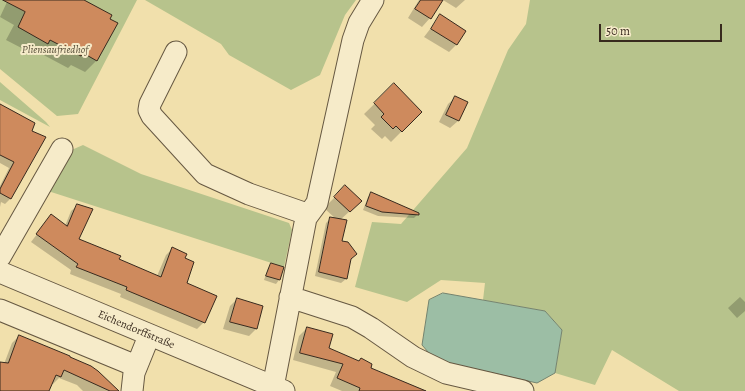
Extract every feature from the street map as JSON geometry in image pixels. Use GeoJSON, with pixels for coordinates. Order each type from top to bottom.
{"type":"FeatureCollection","features":[{"type":"Feature","properties":{"kind":"street"},"geometry":{"type":"LineString","coordinates":[[176,52],[150,104],[149,110],[152,116],[205,174],[249,194],[298,211],[306,218],[317,203],[354,36],[359,22],[373,0]]}},
{"type":"Feature","properties":{"kind":"street"},"geometry":{"type":"LineString","coordinates":[[0,257],[62,150]]}},
{"type":"Feature","properties":{"kind":"street","name":"Eichendorffstraße"},"geometry":{"type":"LineString","coordinates":[[0,272],[278,389],[290,297],[306,218]]}},
{"type":"Feature","properties":{"kind":"street"},"geometry":{"type":"LineString","coordinates":[[290,297],[352,317],[371,328],[413,357],[446,373],[523,391]]}},
{"type":"Feature","properties":{"kind":"street"},"geometry":{"type":"LineString","coordinates":[[0,310],[136,366]]}},
{"type":"Feature","properties":{"kind":"street"},"geometry":{"type":"LineString","coordinates":[[132,391],[132,379],[136,366],[149,336]]}},
{"type":"Feature","properties":{"kind":"green space","name":"Pliensaufriedhof"},"geometry":{"type":"Polygon","coordinates":[[[0,0],[137,0],[78,114],[57,116],[0,69],[0,0]]]}},
{"type":"Feature","properties":{"kind":"green space"},"geometry":{"type":"Polygon","coordinates":[[[145,0],[356,0],[345,15],[320,75],[291,90],[229,55],[221,44],[145,0]]]}},
{"type":"Feature","properties":{"kind":"green space"},"geometry":{"type":"Polygon","coordinates":[[[530,0],[745,0],[745,391],[679,391],[612,350],[595,385],[555,373],[562,330],[545,311],[483,300],[485,283],[441,280],[407,302],[355,287],[372,222],[401,224],[467,148],[508,50],[526,24],[530,0]]]}},
{"type":"Feature","properties":{"kind":"green space"},"geometry":{"type":"Polygon","coordinates":[[[0,82],[46,122],[50,127],[0,100],[0,82]]]}},
{"type":"Feature","properties":{"kind":"green space"},"geometry":{"type":"Polygon","coordinates":[[[83,145],[141,174],[289,223],[292,230],[284,267],[48,191],[67,152],[83,145]]]}},
{"type":"Feature","properties":{"kind":"shaded area"},"geometry":{"type":"Polygon","coordinates":[[[443,293],[545,311],[562,330],[555,373],[537,383],[435,360],[422,345],[429,300],[443,293]]]}},
{"type":"Feature","properties":{"kind":"building"},"geometry":{"type":"Polygon","coordinates":[[[3,0],[84,0],[112,15],[110,19],[118,23],[97,61],[83,53],[81,56],[50,40],[48,44],[18,27],[25,12],[3,0]]]}},
{"type":"Feature","properties":{"kind":"building"},"geometry":{"type":"Polygon","coordinates":[[[421,0],[443,0],[431,19],[415,9],[421,0]]]}},
{"type":"Feature","properties":{"kind":"building"},"geometry":{"type":"Polygon","coordinates":[[[440,14],[466,31],[457,45],[431,29],[440,14]]]}},
{"type":"Feature","properties":{"kind":"building"},"geometry":{"type":"Polygon","coordinates":[[[394,83],[422,112],[402,132],[396,126],[393,129],[381,117],[384,114],[374,103],[394,83]]]}},
{"type":"Feature","properties":{"kind":"building"},"geometry":{"type":"Polygon","coordinates":[[[455,96],[468,102],[459,121],[446,115],[455,96]]]}},
{"type":"Feature","properties":{"kind":"building"},"geometry":{"type":"Polygon","coordinates":[[[0,104],[35,123],[32,131],[46,137],[11,199],[0,193],[0,189],[14,162],[0,155],[0,104]]]}},
{"type":"Feature","properties":{"kind":"building"},"geometry":{"type":"Polygon","coordinates":[[[345,185],[362,201],[350,212],[334,197],[345,185]]]}},
{"type":"Feature","properties":{"kind":"building"},"geometry":{"type":"Polygon","coordinates":[[[371,192],[419,213],[419,215],[382,212],[366,206],[371,192]]]}},
{"type":"Feature","properties":{"kind":"building"},"geometry":{"type":"Polygon","coordinates":[[[77,204],[93,209],[79,239],[121,256],[119,259],[161,277],[172,247],[187,254],[185,258],[194,262],[187,283],[217,296],[205,323],[126,290],[127,287],[76,267],[78,264],[36,234],[51,214],[67,226],[77,204]]]}},
{"type":"Feature","properties":{"kind":"building"},"geometry":{"type":"Polygon","coordinates":[[[330,217],[347,220],[342,241],[348,242],[357,254],[351,259],[347,279],[319,272],[330,217]]]}},
{"type":"Feature","properties":{"kind":"building"},"geometry":{"type":"Polygon","coordinates":[[[271,263],[284,267],[280,280],[266,276],[271,263]]]}},
{"type":"Feature","properties":{"kind":"building"},"geometry":{"type":"Polygon","coordinates":[[[237,298],[263,306],[257,329],[230,322],[237,298]]]}},
{"type":"Feature","properties":{"kind":"building"},"geometry":{"type":"Polygon","coordinates":[[[307,327],[333,334],[329,348],[359,361],[361,358],[372,364],[371,368],[426,391],[359,391],[360,388],[337,378],[343,364],[300,353],[307,327]]]}},
{"type":"Feature","properties":{"kind":"building"},"geometry":{"type":"Polygon","coordinates":[[[19,335],[91,366],[119,391],[110,391],[64,370],[61,377],[56,375],[49,391],[0,391],[0,362],[8,363],[19,335]]]}}]}
